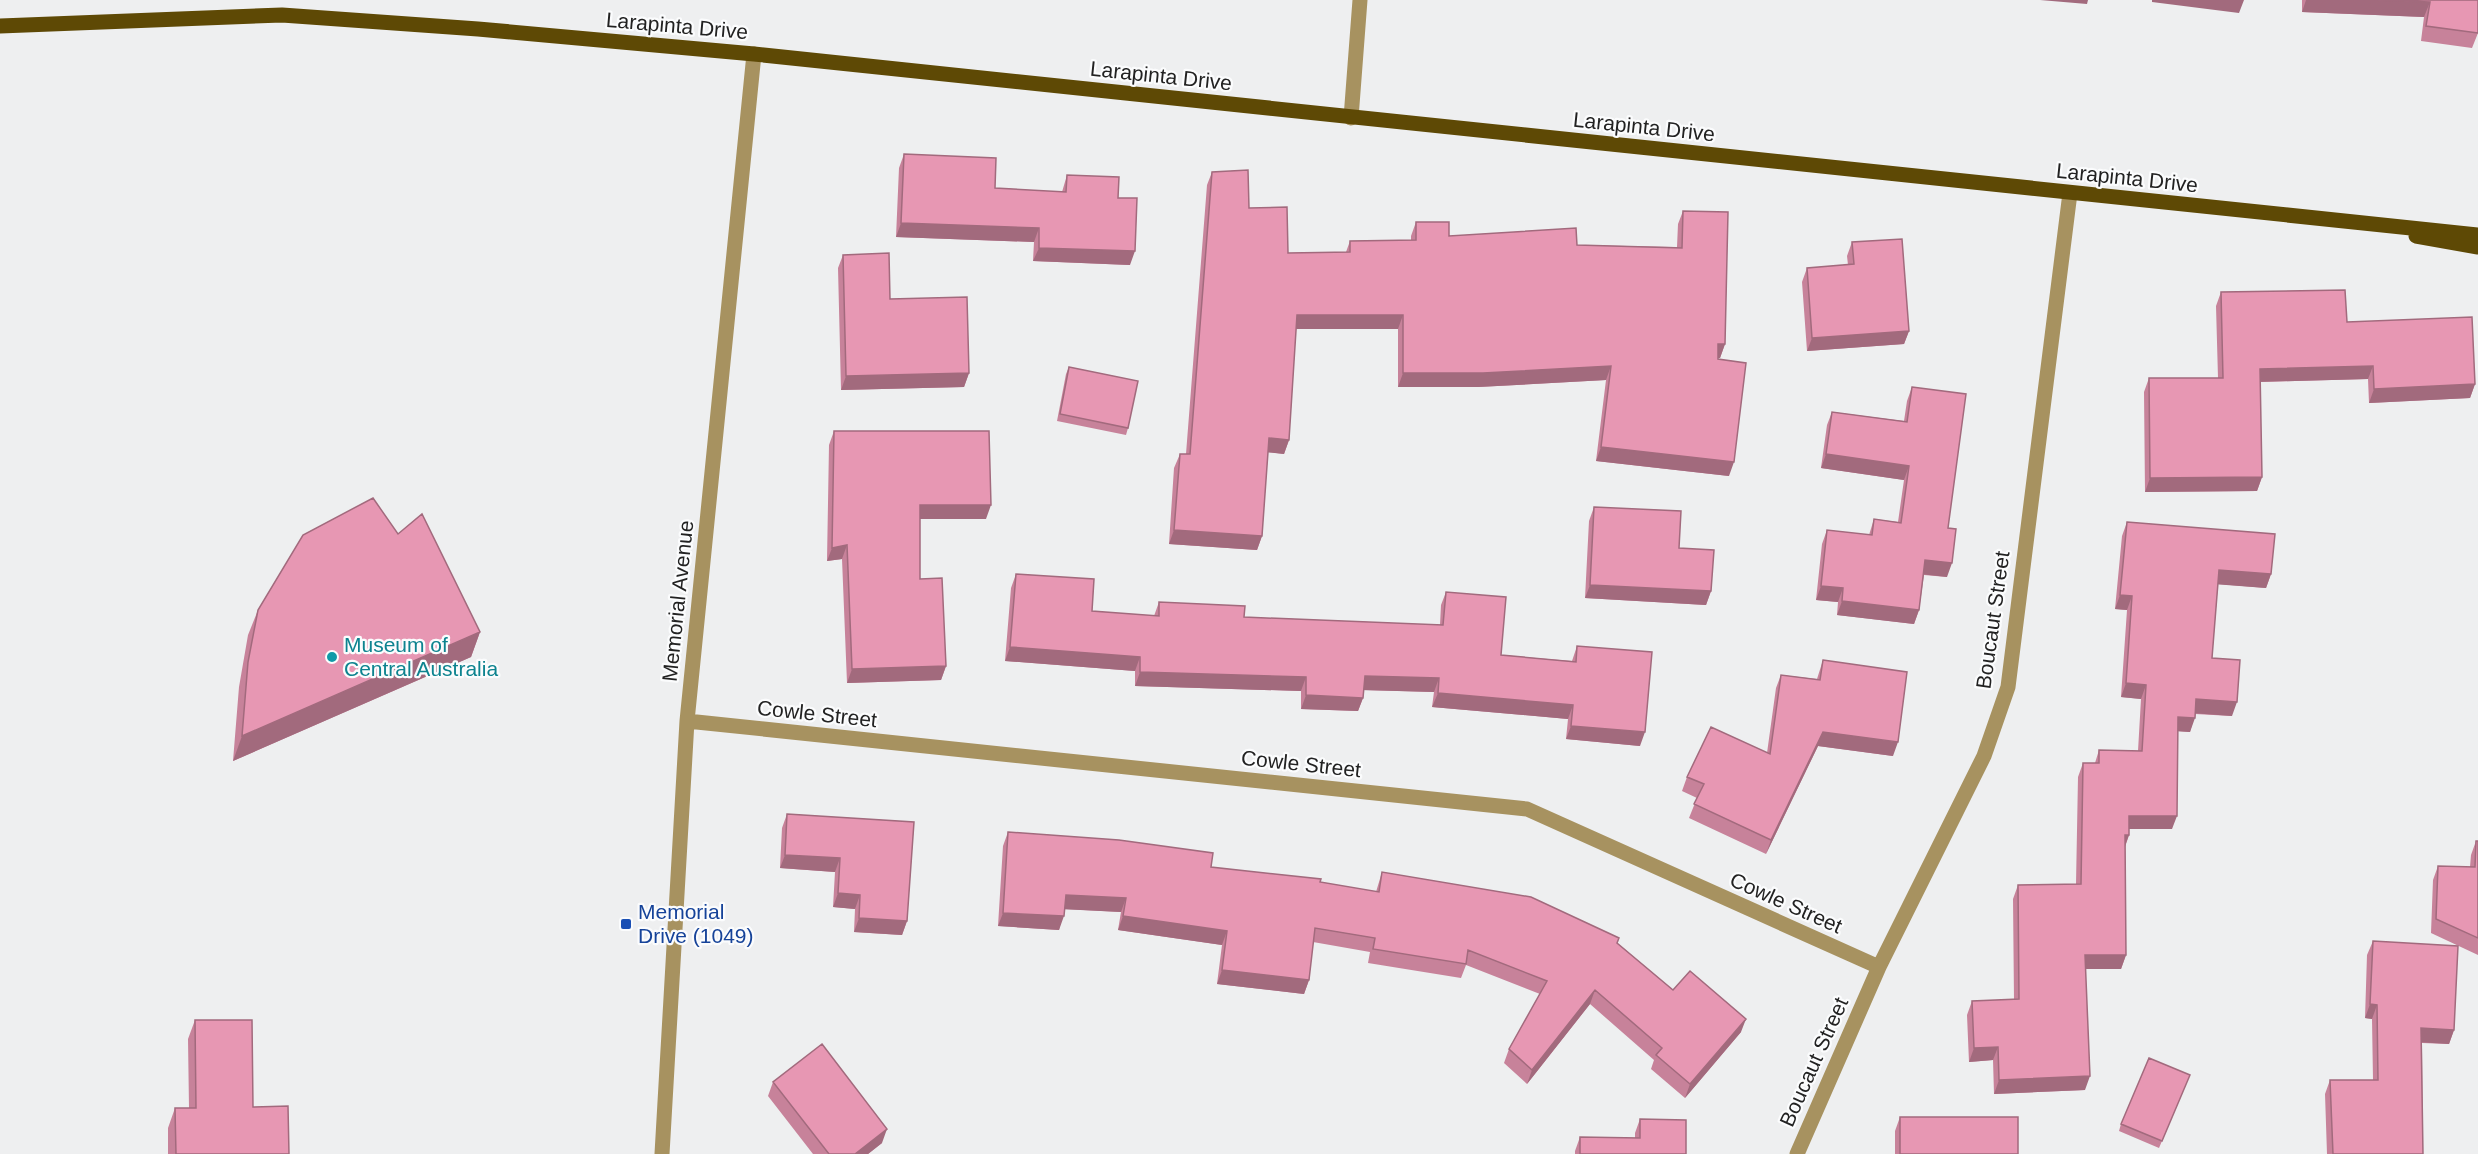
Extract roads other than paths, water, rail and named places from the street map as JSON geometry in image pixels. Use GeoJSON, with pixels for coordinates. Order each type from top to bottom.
{"type":"FeatureCollection","features":[{"type":"Feature","properties":{"kind":"main road","name":"Larapinta Drive"},"geometry":{"type":"LineString","coordinates":[[0,26],[282,15],[478,28],[754,54],[2478,235]]}},
{"type":"Feature","properties":{"kind":"main road","name":"Larapinta Drive"},"geometry":{"type":"LineString","coordinates":[[2314,218],[2478,247]]}},
{"type":"Feature","properties":{"kind":"street"},"geometry":{"type":"LineString","coordinates":[[1351,118],[1360,0]]}},
{"type":"Feature","properties":{"kind":"street","name":"Memorial Avenue"},"geometry":{"type":"LineString","coordinates":[[662,1154],[687,721],[754,54]]}},
{"type":"Feature","properties":{"kind":"street","name":"Boucaut Street"},"geometry":{"type":"LineString","coordinates":[[1797,1154],[1878,967],[1984,756],[2008,687],[2070,193]]}},
{"type":"Feature","properties":{"kind":"street","name":"Cowle Street"},"geometry":{"type":"LineString","coordinates":[[687,721],[1527,809],[1878,967]]}},
{"type":"Feature","properties":{"kind":"place","name":"Museum of Central Australia"},"geometry":{"type":"Point","coordinates":[332,657]}},
{"type":"Feature","properties":{"kind":"place","name":"Memorial Drive (1049)"},"geometry":{"type":"Point","coordinates":[626,924]}}]}
